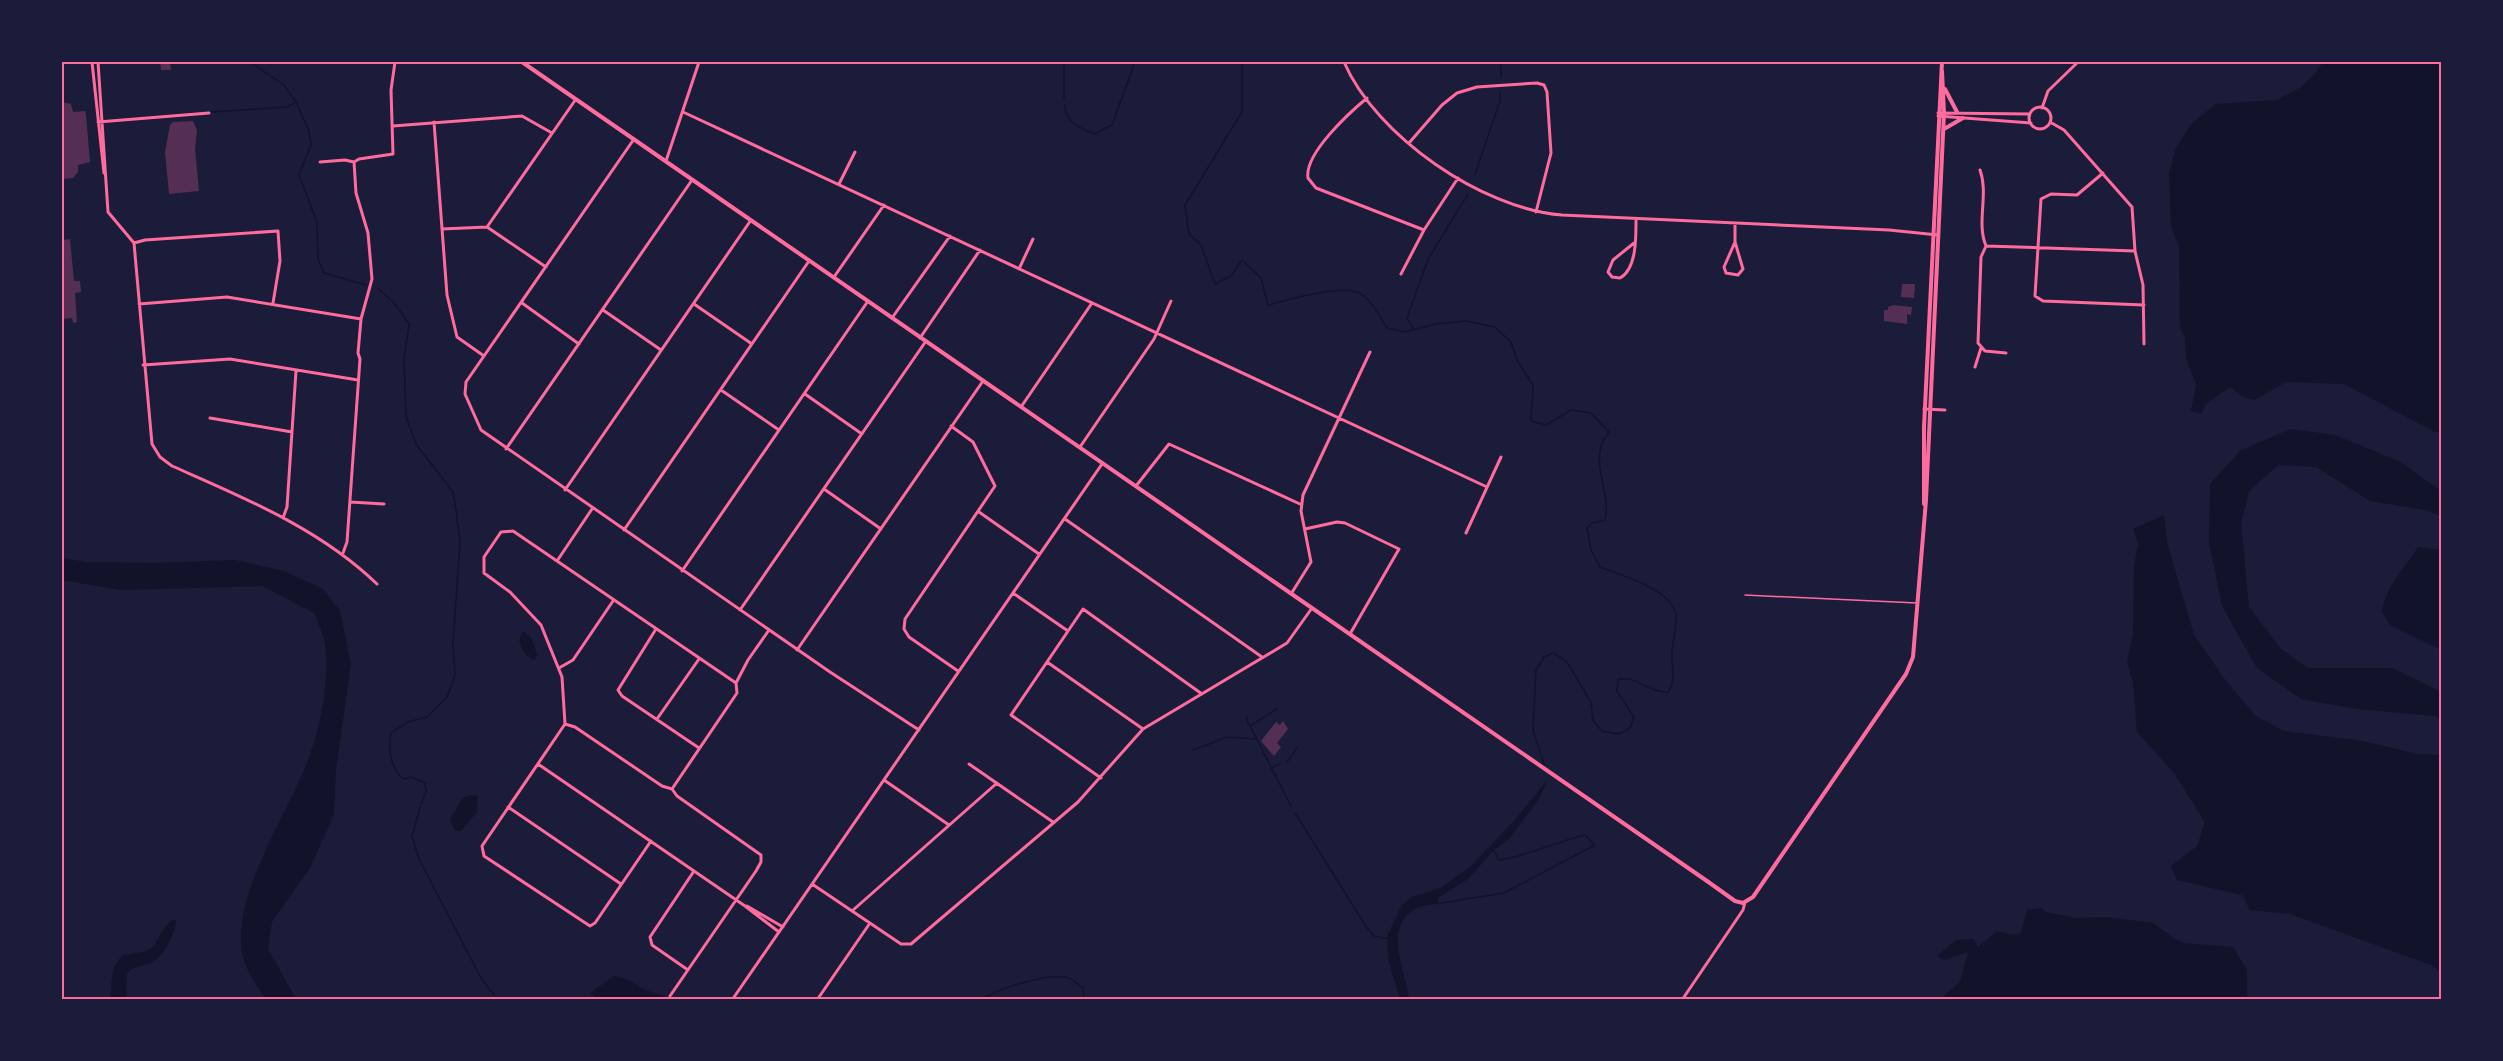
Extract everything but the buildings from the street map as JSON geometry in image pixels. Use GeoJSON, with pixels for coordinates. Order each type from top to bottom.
{"type":"FeatureCollection","features":[{"type":"Feature","properties":{"kind":"main road"},"geometry":{"type":"LineString","coordinates":[[522,62],[1735,901],[1745,902],[1753,897],[1906,674],[1915,651],[1930,410],[1943,129],[1942,62]]}},
{"type":"Feature","properties":{"kind":"main road"},"geometry":{"type":"LineString","coordinates":[[1924,510],[1924,409],[1932,234],[1944,88],[1942,71]]}},
{"type":"Feature","properties":{"kind":"main road"},"geometry":{"type":"LineString","coordinates":[[1944,88],[1957,112]]}},
{"type":"Feature","properties":{"kind":"main road"},"geometry":{"type":"LineString","coordinates":[[1943,129],[1963,118]]}},
{"type":"Feature","properties":{"kind":"street"},"geometry":{"type":"LineString","coordinates":[[92,62],[109,215],[134,243],[149,436],[160,457],[172,466],[226,491],[232,491],[344,553],[376,584]]}},
{"type":"Feature","properties":{"kind":"street"},"geometry":{"type":"LineString","coordinates":[[98,62],[104,122],[105,175]]}},
{"type":"Feature","properties":{"kind":"street"},"geometry":{"type":"LineString","coordinates":[[320,162],[345,160],[354,162],[359,159],[393,154],[391,90],[395,62]]}},
{"type":"Feature","properties":{"kind":"street"},"geometry":{"type":"LineString","coordinates":[[666,161],[699,62]]}},
{"type":"Feature","properties":{"kind":"street"},"geometry":{"type":"LineString","coordinates":[[1344,62],[1367,98],[1409,143],[1458,177],[1496,198],[1536,212],[1938,235]]}},
{"type":"Feature","properties":{"kind":"street"},"geometry":{"type":"LineString","coordinates":[[2042,108],[2050,88],[2078,62]]}},
{"type":"Feature","properties":{"kind":"street"},"geometry":{"type":"LineString","coordinates":[[1409,143],[1442,105],[1464,90],[1537,83],[1544,85],[1547,92],[1551,153],[1536,212]]}},
{"type":"Feature","properties":{"kind":"street"},"geometry":{"type":"LineString","coordinates":[[1367,98],[1343,119],[1310,162],[1308,178],[1316,188],[1424,230]]}},
{"type":"Feature","properties":{"kind":"street"},"geometry":{"type":"LineString","coordinates":[[96,99],[101,99]]}},
{"type":"Feature","properties":{"kind":"street"},"geometry":{"type":"LineString","coordinates":[[487,227],[576,99]]}},
{"type":"Feature","properties":{"kind":"street"},"geometry":{"type":"LineString","coordinates":[[2042,108],[2049,112],[2050,122],[2046,128],[2039,129],[2031,123],[2012,120],[1941,115],[1957,112],[2030,114],[2042,108]]}},
{"type":"Feature","properties":{"kind":"street"},"geometry":{"type":"LineString","coordinates":[[683,112],[1487,487]]}},
{"type":"Feature","properties":{"kind":"street"},"geometry":{"type":"LineString","coordinates":[[98,122],[209,113]]}},
{"type":"Feature","properties":{"kind":"street"},"geometry":{"type":"LineString","coordinates":[[2030,114],[2031,123]]}},
{"type":"Feature","properties":{"kind":"street"},"geometry":{"type":"LineString","coordinates":[[393,126],[522,116],[552,132]]}},
{"type":"Feature","properties":{"kind":"street"},"geometry":{"type":"LineString","coordinates":[[434,122],[447,295],[458,337],[484,356]]}},
{"type":"Feature","properties":{"kind":"street"},"geometry":{"type":"LineString","coordinates":[[2050,122],[2064,130],[2131,204],[2135,251],[2143,285],[2144,344]]}},
{"type":"Feature","properties":{"kind":"street"},"geometry":{"type":"LineString","coordinates":[[634,139],[466,382],[465,394],[481,430],[797,650],[919,730]]}},
{"type":"Feature","properties":{"kind":"street"},"geometry":{"type":"LineString","coordinates":[[839,184],[855,152]]}},
{"type":"Feature","properties":{"kind":"street"},"geometry":{"type":"LineString","coordinates":[[344,553],[348,542],[362,318],[372,279],[368,233],[356,193],[354,162]]}},
{"type":"Feature","properties":{"kind":"street"},"geometry":{"type":"LineString","coordinates":[[1980,170],[1984,181],[1982,236],[1986,246],[1981,257],[1977,340],[1981,348],[1987,351],[2006,353]]}},
{"type":"Feature","properties":{"kind":"street"},"geometry":{"type":"LineString","coordinates":[[2103,172],[2077,195],[2051,194],[2041,199],[2035,292],[2039,300],[2144,305]]}},
{"type":"Feature","properties":{"kind":"street"},"geometry":{"type":"LineString","coordinates":[[1401,274],[1424,230],[1458,177]]}},
{"type":"Feature","properties":{"kind":"street"},"geometry":{"type":"LineString","coordinates":[[506,449],[692,180]]}},
{"type":"Feature","properties":{"kind":"street"},"geometry":{"type":"LineString","coordinates":[[834,277],[884,205]]}},
{"type":"Feature","properties":{"kind":"street"},"geometry":{"type":"LineString","coordinates":[[1634,243],[1609,264],[1608,272],[1612,277],[1620,278],[1627,273],[1634,243],[1636,219]]}},
{"type":"Feature","properties":{"kind":"street"},"geometry":{"type":"LineString","coordinates":[[565,490],[751,220]]}},
{"type":"Feature","properties":{"kind":"street"},"geometry":{"type":"LineString","coordinates":[[1735,242],[1724,267],[1726,273],[1732,276],[1738,275],[1743,269],[1735,242],[1736,223]]}},
{"type":"Feature","properties":{"kind":"street"},"geometry":{"type":"LineString","coordinates":[[442,229],[487,227],[546,267]]}},
{"type":"Feature","properties":{"kind":"street"},"geometry":{"type":"LineString","coordinates":[[134,243],[145,240],[278,231],[280,261],[273,303]]}},
{"type":"Feature","properties":{"kind":"street"},"geometry":{"type":"LineString","coordinates":[[892,318],[950,236]]}},
{"type":"Feature","properties":{"kind":"street"},"geometry":{"type":"LineString","coordinates":[[1019,269],[1033,239]]}},
{"type":"Feature","properties":{"kind":"street"},"geometry":{"type":"LineString","coordinates":[[1986,246],[2135,251]]}},
{"type":"Feature","properties":{"kind":"street"},"geometry":{"type":"LineString","coordinates":[[920,338],[980,250]]}},
{"type":"Feature","properties":{"kind":"street"},"geometry":{"type":"LineString","coordinates":[[624,530],[809,261]]}},
{"type":"Feature","properties":{"kind":"street"},"geometry":{"type":"LineString","coordinates":[[139,304],[227,297],[362,318]]}},
{"type":"Feature","properties":{"kind":"street"},"geometry":{"type":"LineString","coordinates":[[682,571],[868,301]]}},
{"type":"Feature","properties":{"kind":"street"},"geometry":{"type":"LineString","coordinates":[[1080,447],[1157,333],[1171,301]]}},
{"type":"Feature","properties":{"kind":"street"},"geometry":{"type":"LineString","coordinates":[[521,303],[579,344]]}},
{"type":"Feature","properties":{"kind":"street"},"geometry":{"type":"LineString","coordinates":[[1021,407],[1092,303]]}},
{"type":"Feature","properties":{"kind":"street"},"geometry":{"type":"LineString","coordinates":[[693,304],[752,344]]}},
{"type":"Feature","properties":{"kind":"street"},"geometry":{"type":"LineString","coordinates":[[603,310],[660,350]]}},
{"type":"Feature","properties":{"kind":"street"},"geometry":{"type":"LineString","coordinates":[[740,610],[926,341]]}},
{"type":"Feature","properties":{"kind":"street"},"geometry":{"type":"LineString","coordinates":[[1975,367],[1975,359],[1981,348]]}},
{"type":"Feature","properties":{"kind":"street"},"geometry":{"type":"LineString","coordinates":[[1291,594],[1311,562],[1300,504],[1370,352]]}},
{"type":"Feature","properties":{"kind":"street"},"geometry":{"type":"LineString","coordinates":[[143,365],[230,358],[358,380]]}},
{"type":"Feature","properties":{"kind":"street"},"geometry":{"type":"LineString","coordinates":[[283,518],[287,507],[296,370]]}},
{"type":"Feature","properties":{"kind":"street"},"geometry":{"type":"LineString","coordinates":[[797,650],[983,381]]}},
{"type":"Feature","properties":{"kind":"street"},"geometry":{"type":"LineString","coordinates":[[720,390],[779,430]]}},
{"type":"Feature","properties":{"kind":"street"},"geometry":{"type":"LineString","coordinates":[[804,393],[862,434]]}},
{"type":"Feature","properties":{"kind":"street"},"geometry":{"type":"LineString","coordinates":[[1924,409],[1945,410]]}},
{"type":"Feature","properties":{"kind":"street"},"geometry":{"type":"LineString","coordinates":[[210,418],[292,432]]}},
{"type":"Feature","properties":{"kind":"street"},"geometry":{"type":"LineString","coordinates":[[951,426],[973,442],[993,481],[993,490],[904,624],[909,637],[959,672]]}},
{"type":"Feature","properties":{"kind":"street"},"geometry":{"type":"LineString","coordinates":[[1136,486],[1169,444],[1300,504]]}},
{"type":"Feature","properties":{"kind":"street"},"geometry":{"type":"LineString","coordinates":[[1466,533],[1501,457]]}},
{"type":"Feature","properties":{"kind":"street"},"geometry":{"type":"LineString","coordinates":[[732,999],[1102,464]]}},
{"type":"Feature","properties":{"kind":"street"},"geometry":{"type":"LineString","coordinates":[[824,489],[881,529]]}},
{"type":"Feature","properties":{"kind":"street"},"geometry":{"type":"LineString","coordinates":[[350,502],[384,504]]}},
{"type":"Feature","properties":{"kind":"street"},"geometry":{"type":"LineString","coordinates":[[557,561],[592,509]]}},
{"type":"Feature","properties":{"kind":"street"},"geometry":{"type":"LineString","coordinates":[[979,512],[1039,555]]}},
{"type":"Feature","properties":{"kind":"street"},"geometry":{"type":"LineString","coordinates":[[1065,519],[1262,657]]}},
{"type":"Feature","properties":{"kind":"street"},"geometry":{"type":"LineString","coordinates":[[1305,529],[1337,522],[1345,523],[1399,549],[1350,634]]}},
{"type":"Feature","properties":{"kind":"street"},"geometry":{"type":"LineString","coordinates":[[651,841],[595,923],[590,926],[484,856],[481,851],[565,723],[563,681],[537,619],[510,592],[484,573],[484,556],[501,532],[509,530],[736,683]]}},
{"type":"Feature","properties":{"kind":"street"},"geometry":{"type":"LineString","coordinates":[[1013,593],[1068,631]]}},
{"type":"Feature","properties":{"kind":"street"},"geometry":{"type":"LineString","coordinates":[[559,668],[573,660],[614,600]]}},
{"type":"Feature","properties":{"kind":"street"},"geometry":{"type":"LineString","coordinates":[[812,884],[901,944],[911,944],[1078,802],[1143,729],[1294,635],[1312,608]]}},
{"type":"Feature","properties":{"kind":"street"},"geometry":{"type":"LineString","coordinates":[[1101,778],[1011,715],[1083,609],[1202,694]]}},
{"type":"Feature","properties":{"kind":"street"},"geometry":{"type":"LineString","coordinates":[[656,629],[618,690],[622,696],[699,748]]}},
{"type":"Feature","properties":{"kind":"street"},"geometry":{"type":"LineString","coordinates":[[672,789],[737,693],[736,683],[768,630]]}},
{"type":"Feature","properties":{"kind":"street"},"geometry":{"type":"LineString","coordinates":[[657,719],[699,658]]}},
{"type":"Feature","properties":{"kind":"street"},"geometry":{"type":"LineString","coordinates":[[1047,662],[1143,729]]}},
{"type":"Feature","properties":{"kind":"street"},"geometry":{"type":"LineString","coordinates":[[565,723],[575,727],[662,786],[672,789],[677,796],[761,855],[761,862],[670,996]]}},
{"type":"Feature","properties":{"kind":"street"},"geometry":{"type":"LineString","coordinates":[[538,764],[736,899],[779,932]]}},
{"type":"Feature","properties":{"kind":"street"},"geometry":{"type":"LineString","coordinates":[[969,764],[1053,822]]}},
{"type":"Feature","properties":{"kind":"street"},"geometry":{"type":"LineString","coordinates":[[884,780],[949,825]]}},
{"type":"Feature","properties":{"kind":"street"},"geometry":{"type":"LineString","coordinates":[[852,911],[997,783]]}},
{"type":"Feature","properties":{"kind":"street"},"geometry":{"type":"LineString","coordinates":[[508,807],[621,885]]}},
{"type":"Feature","properties":{"kind":"street"},"geometry":{"type":"LineString","coordinates":[[688,970],[652,945],[650,937],[694,871]]}},
{"type":"Feature","properties":{"kind":"street"},"geometry":{"type":"LineString","coordinates":[[1682,999],[1743,910],[1745,902]]}},
{"type":"Feature","properties":{"kind":"street"},"geometry":{"type":"LineString","coordinates":[[745,906],[756,909],[783,927]]}},
{"type":"Feature","properties":{"kind":"street"},"geometry":{"type":"LineString","coordinates":[[817,999],[870,923]]}},
{"type":"Feature","properties":{"kind":"lane"},"geometry":{"type":"LineString","coordinates":[[1745,595],[1918,603]]}},
{"type":"Feature","properties":{"kind":"lane"},"geometry":{"type":"LineString","coordinates":[[667,999],[670,996]]}},
{"type":"Feature","properties":{"kind":"shaded area"},"geometry":{"type":"Polygon","coordinates":[[[2323,62],[2441,62],[2441,432],[2435,432],[2344,384],[2286,382],[2254,400],[2243,397],[2230,387],[2206,404],[2201,414],[2191,411],[2196,385],[2186,358],[2185,338],[2180,327],[2179,246],[2171,228],[2169,173],[2176,148],[2192,123],[2216,104],[2277,100],[2301,87],[2315,74],[2323,62]]]}},
{"type":"Feature","properties":{"kind":"shaded area"},"geometry":{"type":"Polygon","coordinates":[[[2291,429],[2335,435],[2401,462],[2441,491],[2441,516],[2425,510],[2370,501],[2316,467],[2278,465],[2249,491],[2241,524],[2249,607],[2281,649],[2308,668],[2392,668],[2441,692],[2441,720],[2435,716],[2357,709],[2301,699],[2257,668],[2222,606],[2209,542],[2210,484],[2241,450],[2291,429]]]}},
{"type":"Feature","properties":{"kind":"shaded area"},"geometry":{"type":"Polygon","coordinates":[[[2164,515],[2167,542],[2194,635],[2226,681],[2256,716],[2284,731],[2363,741],[2417,754],[2441,755],[2441,972],[2431,965],[2290,914],[2250,910],[2242,895],[2177,880],[2171,866],[2197,846],[2205,822],[2174,773],[2137,732],[2133,682],[2127,662],[2133,633],[2134,567],[2138,544],[2133,529],[2164,515]]]}},
{"type":"Feature","properties":{"kind":"shaded area"},"geometry":{"type":"Polygon","coordinates":[[[2418,547],[2441,550],[2441,650],[2390,625],[2382,612],[2392,585],[2418,547]]]}},
{"type":"Feature","properties":{"kind":"shaded area"},"geometry":{"type":"Polygon","coordinates":[[[62,558],[86,562],[154,563],[235,560],[284,571],[323,589],[340,611],[351,664],[336,770],[334,814],[310,868],[272,922],[268,949],[296,999],[266,999],[245,964],[241,942],[243,917],[249,891],[310,756],[319,724],[325,692],[326,659],[323,636],[314,613],[262,586],[120,590],[62,580],[62,558]]]}},
{"type":"Feature","properties":{"kind":"shaded area"},"geometry":{"type":"Polygon","coordinates":[[[523,631],[532,639],[537,655],[535,660],[527,655],[519,640],[523,631]]]}},
{"type":"Feature","properties":{"kind":"shaded area"},"geometry":{"type":"Polygon","coordinates":[[[1548,779],[1539,799],[1509,839],[1494,850],[1468,879],[1438,898],[1438,902],[1443,903],[1420,907],[1408,914],[1401,924],[1398,948],[1409,999],[1400,999],[1389,963],[1387,936],[1402,905],[1412,897],[1440,888],[1468,869],[1514,821],[1548,779]]]}},
{"type":"Feature","properties":{"kind":"shaded area"},"geometry":{"type":"Polygon","coordinates":[[[470,795],[478,796],[477,812],[461,831],[455,831],[450,819],[463,798],[470,795]]]}},
{"type":"Feature","properties":{"kind":"shaded area"},"geometry":{"type":"Polygon","coordinates":[[[2042,908],[2046,912],[2076,918],[2105,917],[2153,923],[2175,939],[2185,943],[2233,947],[2247,970],[2247,999],[1940,999],[1960,982],[1968,952],[1944,960],[1937,956],[1956,940],[1973,939],[1978,947],[1997,931],[2011,935],[2021,933],[2027,910],[2042,908]]]}},
{"type":"Feature","properties":{"kind":"shaded area"},"geometry":{"type":"Polygon","coordinates":[[[172,920],[176,920],[174,931],[161,954],[153,962],[133,969],[127,974],[126,999],[110,999],[115,965],[123,955],[146,951],[155,945],[172,920]]]}},
{"type":"Feature","properties":{"kind":"shaded area"},"geometry":{"type":"Polygon","coordinates":[[[614,976],[627,979],[646,990],[665,997],[598,999],[590,993],[614,976]]]}},
{"type":"Feature","properties":{"kind":"waterway"},"geometry":{"type":"LineString","coordinates":[[250,62],[284,85],[296,102],[309,131],[311,145],[299,175],[317,222],[318,259],[324,273],[366,285]]}},
{"type":"Feature","properties":{"kind":"waterway"},"geometry":{"type":"LineString","coordinates":[[989,62],[995,62]]}},
{"type":"Feature","properties":{"kind":"waterway"},"geometry":{"type":"LineString","coordinates":[[1064,62],[1064,98]]}},
{"type":"Feature","properties":{"kind":"waterway"},"geometry":{"type":"LineString","coordinates":[[1065,105],[1070,120],[1094,134],[1112,125],[1135,62]]}},
{"type":"Feature","properties":{"kind":"waterway"},"geometry":{"type":"LineString","coordinates":[[1242,62],[1242,112],[1185,205],[1189,234],[1201,245],[1215,284],[1231,276],[1242,260],[1261,278],[1268,305],[1329,291],[1353,291],[1369,301],[1387,328],[1405,332],[1436,324],[1466,321],[1495,327],[1511,342],[1517,360],[1533,385],[1531,421],[1546,425],[1571,410],[1591,413],[1609,432],[1603,442],[1599,464],[1605,497],[1605,520],[1592,523],[1587,528],[1591,550],[1600,567],[1644,584],[1655,590],[1672,606],[1676,615],[1672,682],[1668,692],[1654,690],[1631,680],[1618,679],[1617,691],[1634,717],[1630,728],[1619,734],[1602,731],[1593,721],[1591,702],[1567,662],[1553,653],[1544,657],[1536,670],[1533,730],[1545,767]]}},
{"type":"Feature","properties":{"kind":"waterway"},"geometry":{"type":"LineString","coordinates":[[1501,62],[1501,77]]}},
{"type":"Feature","properties":{"kind":"waterway"},"geometry":{"type":"LineString","coordinates":[[1475,174],[1500,101],[1500,92]]}},
{"type":"Feature","properties":{"kind":"waterway"},"geometry":{"type":"LineString","coordinates":[[211,112],[286,107],[295,103]]}},
{"type":"Feature","properties":{"kind":"waterway"},"geometry":{"type":"LineString","coordinates":[[1413,329],[1407,318],[1428,259],[1468,194]]}},
{"type":"Feature","properties":{"kind":"waterway"},"geometry":{"type":"LineString","coordinates":[[379,289],[395,304],[409,324],[404,359],[406,416],[416,444],[453,492],[460,542],[453,644],[455,675],[447,697],[427,717],[408,722],[391,733],[391,758],[399,774],[403,779],[411,777],[425,783],[426,792],[421,804]]}},
{"type":"Feature","properties":{"kind":"waterway"},"geometry":{"type":"LineString","coordinates":[[1277,709],[1250,726],[1291,806]]}},
{"type":"Feature","properties":{"kind":"waterway"},"geometry":{"type":"LineString","coordinates":[[1246,717],[1249,725]]}},
{"type":"Feature","properties":{"kind":"waterway"},"geometry":{"type":"LineString","coordinates":[[1193,750],[1227,737],[1255,739]]}},
{"type":"Feature","properties":{"kind":"waterway"},"geometry":{"type":"LineString","coordinates":[[1287,762],[1297,748]]}},
{"type":"Feature","properties":{"kind":"waterway"},"geometry":{"type":"LineString","coordinates":[[1273,767],[1280,764]]}},
{"type":"Feature","properties":{"kind":"waterway"},"geometry":{"type":"LineString","coordinates":[[420,807],[412,836],[419,859],[481,978],[494,995]]}},
{"type":"Feature","properties":{"kind":"waterway"},"geometry":{"type":"LineString","coordinates":[[1295,813],[1367,928],[1374,936],[1389,939]]}},
{"type":"Feature","properties":{"kind":"waterway"},"geometry":{"type":"LineString","coordinates":[[1441,903],[1504,893],[1595,845],[1585,835],[1499,860],[1493,849]]}},
{"type":"Feature","properties":{"kind":"waterway"},"geometry":{"type":"LineString","coordinates":[[981,1000],[1025,982],[1051,977],[1071,979],[1083,988],[1084,1000]]}}]}
